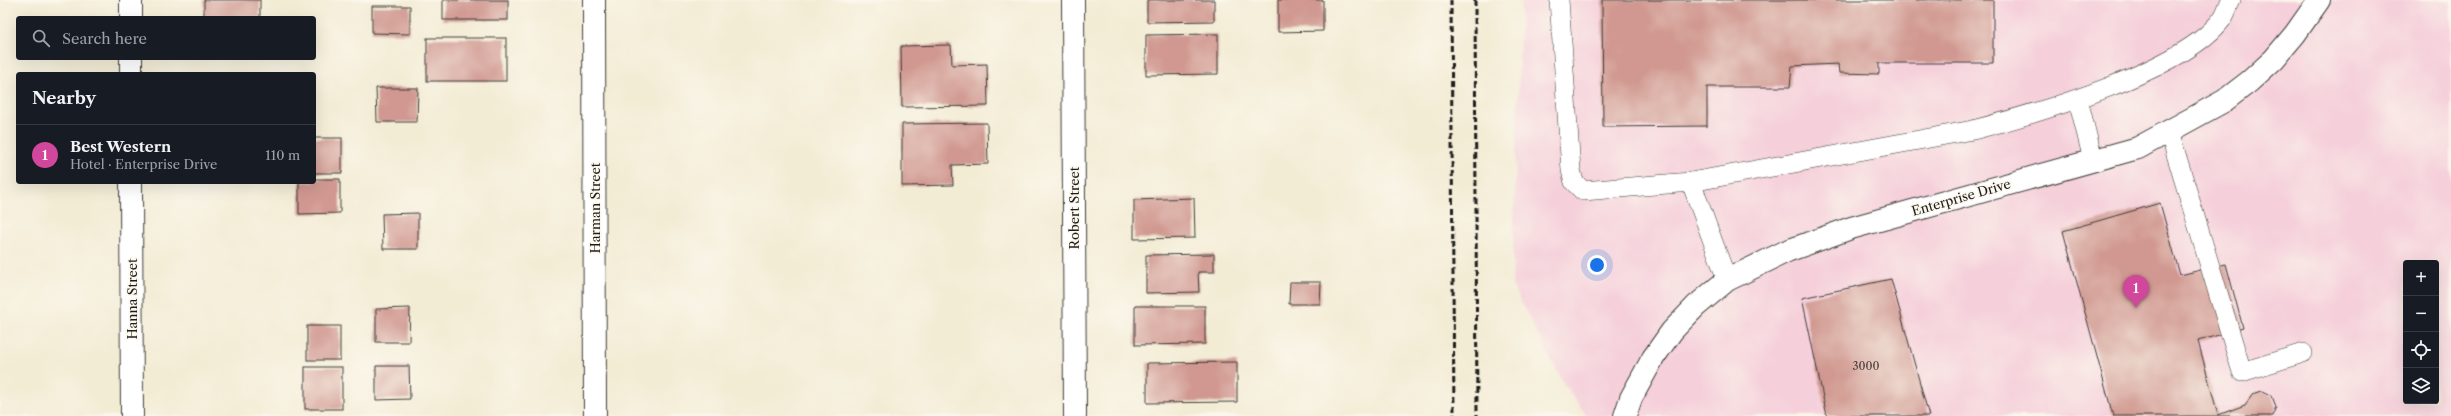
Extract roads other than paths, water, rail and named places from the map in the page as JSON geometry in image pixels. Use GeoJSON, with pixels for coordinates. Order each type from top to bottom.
{"type":"FeatureCollection","features":[{"type":"Feature","properties":{"kind":"street"},"geometry":{"type":"LineString","coordinates":[[131,0],[131,16]]}},
{"type":"Feature","properties":{"kind":"street","name":"Harman Street"},"geometry":{"type":"LineString","coordinates":[[594,0],[595,416]]}},
{"type":"Feature","properties":{"kind":"street","name":"Robert Street"},"geometry":{"type":"LineString","coordinates":[[1073,0],[1074,416]]}},
{"type":"Feature","properties":{"kind":"street","name":"Enterprise Drive"},"geometry":{"type":"LineString","coordinates":[[1625,416],[1631,398],[1653,358],[1672,331],[1696,306],[1727,280],[1787,251],[1851,228],[2138,148],[2224,101],[2250,81],[2274,59],[2295,34],[2319,0]]}},
{"type":"Feature","properties":{"kind":"street"},"geometry":{"type":"LineString","coordinates":[[131,60],[131,72]]}},
{"type":"Feature","properties":{"kind":"street","name":"Hanna Street"},"geometry":{"type":"LineString","coordinates":[[132,184],[132,416]]}},
{"type":"Feature","properties":{"kind":"lane"},"geometry":{"type":"LineString","coordinates":[[1559,0],[1571,170],[1578,188],[1589,190],[1692,182],[1973,130],[2078,99],[2183,53],[2216,27],[2223,18],[2231,0]]}},
{"type":"Feature","properties":{"kind":"lane"},"geometry":{"type":"LineString","coordinates":[[2078,99],[2093,160]]}},
{"type":"Feature","properties":{"kind":"lane"},"geometry":{"type":"LineString","coordinates":[[2170,131],[2242,372],[2303,353]]}},
{"type":"Feature","properties":{"kind":"lane"},"geometry":{"type":"LineString","coordinates":[[1692,182],[1727,280]]}},
{"type":"Feature","properties":{"kind":"railway"},"geometry":{"type":"LineString","coordinates":[[1451,0],[1454,416]]}},
{"type":"Feature","properties":{"kind":"railway"},"geometry":{"type":"LineString","coordinates":[[1475,0],[1477,416]]}},
{"type":"Feature","properties":{"kind":"place","name":"Best Western"},"geometry":{"type":"Point","coordinates":[2136,308]}}]}
